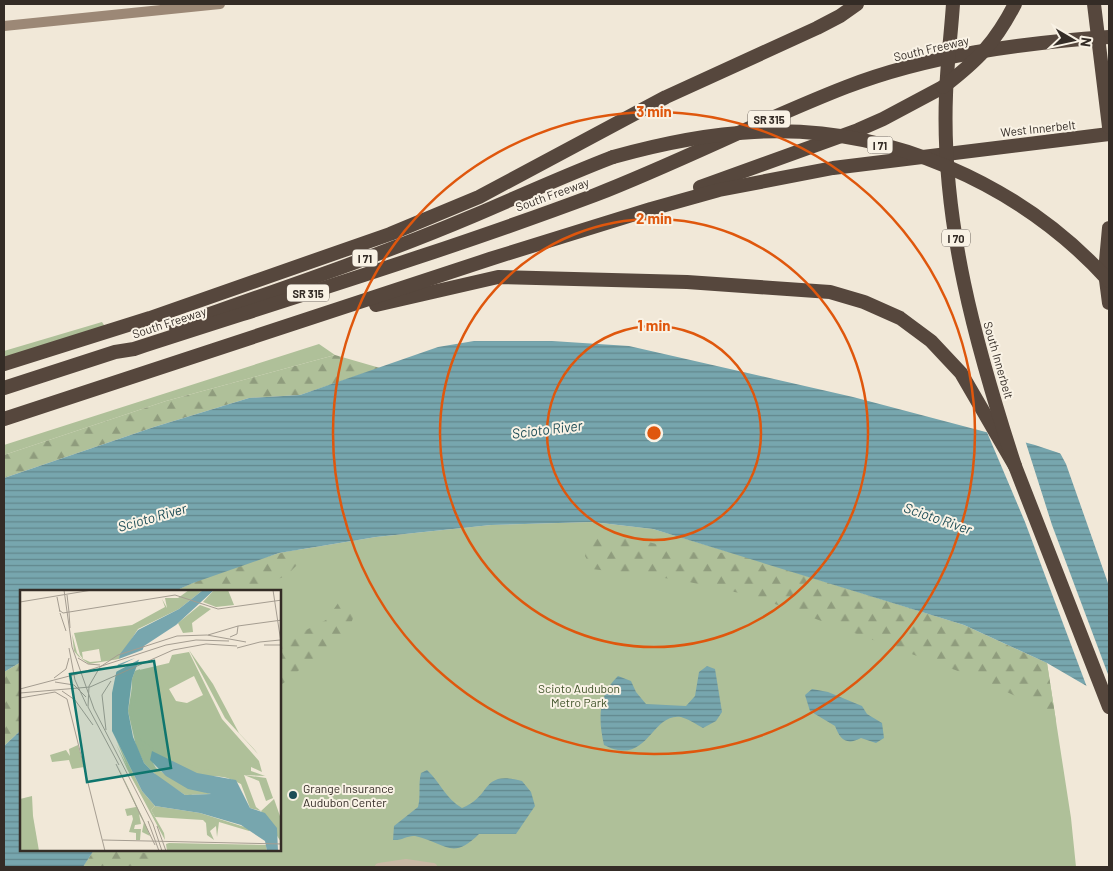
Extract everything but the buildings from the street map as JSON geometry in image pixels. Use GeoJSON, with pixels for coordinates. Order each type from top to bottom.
{"type":"FeatureCollection","features":[{"type":"Feature","properties":{"kind":"highway"},"geometry":{"type":"LineString","coordinates":[[4,364],[150,318],[307,265],[390,234],[478,196],[658,101],[840,16],[857,4]]}},
{"type":"Feature","properties":{"kind":"highway","name":"South Innerbelt"},"geometry":{"type":"LineString","coordinates":[[953,4],[946,95],[949,187],[958,255],[975,336],[1015,466],[1109,707]]}},
{"type":"Feature","properties":{"kind":"highway"},"geometry":{"type":"LineString","coordinates":[[613,220],[858,130],[883,119],[942,87],[986,50],[1001,31],[1015,4]]}},
{"type":"Feature","properties":{"kind":"highway"},"geometry":{"type":"LineString","coordinates":[[1094,4],[1109,127]]}},
{"type":"Feature","properties":{"kind":"highway","name":"South Freeway"},"geometry":{"type":"LineString","coordinates":[[4,388],[115,352],[144,346],[554,210],[653,171],[741,130],[848,86],[948,58],[1049,41],[1109,37]]}},
{"type":"Feature","properties":{"kind":"highway","name":"I 71"},"geometry":{"type":"LineString","coordinates":[[115,352],[132,341],[315,278],[473,216],[613,157],[688,139],[756,131],[801,132],[848,138],[899,150],[964,174],[1013,201],[1058,233],[1109,281]]}},
{"type":"Feature","properties":{"kind":"highway","name":"West Innerbelt"},"geometry":{"type":"LineString","coordinates":[[613,220],[711,192],[833,168],[1109,134]]}},
{"type":"Feature","properties":{"kind":"highway","name":"SR 315"},"geometry":{"type":"LineString","coordinates":[[257,336],[613,220]]}},
{"type":"Feature","properties":{"kind":"highway"},"geometry":{"type":"LineString","coordinates":[[1109,228],[1105,272],[1109,303]]}},
{"type":"Feature","properties":{"kind":"highway"},"geometry":{"type":"LineString","coordinates":[[4,419],[257,336],[498,277],[677,282],[830,292],[882,309],[917,329],[961,373],[1015,466]]}},
{"type":"Feature","properties":{"kind":"main road"},"geometry":{"type":"LineString","coordinates":[[4,26],[153,7],[220,4]]}},
{"type":"Feature","properties":{"kind":"street"},"geometry":{"type":"LineString","coordinates":[[379,867],[406,864],[433,867]]}},
{"type":"Feature","properties":{"kind":"green space"},"geometry":{"type":"Polygon","coordinates":[[[102,322],[111,336],[4,368],[4,351],[102,322]]]}},
{"type":"Feature","properties":{"kind":"green space"},"geometry":{"type":"Polygon","coordinates":[[[319,344],[335,355],[166,401],[4,455],[4,445],[319,344]]]}},
{"type":"Feature","properties":{"kind":"green space"},"geometry":{"type":"Polygon","coordinates":[[[335,355],[380,368],[300,395],[249,398],[154,427],[4,478],[4,455],[166,401],[335,355]]]}},
{"type":"Feature","properties":{"kind":"green space","name":"Scioto Audubon Metro Park"},"geometry":{"type":"Polygon","coordinates":[[[592,522],[653,529],[772,565],[1047,663],[1071,818],[1076,867],[83,867],[93,851],[281,851],[281,590],[178,590],[279,553],[376,537],[491,525],[592,522]]]}},
{"type":"Feature","properties":{"kind":"green space"},"geometry":{"type":"Polygon","coordinates":[[[599,534],[636,539],[689,552],[733,553],[964,625],[1047,663],[1056,721],[1026,701],[977,678],[753,596],[680,580],[592,569],[585,556],[587,547],[599,534]]]}},
{"type":"Feature","properties":{"kind":"green space"},"geometry":{"type":"Polygon","coordinates":[[[297,550],[303,559],[286,576],[249,590],[177,590],[235,566],[297,550]]]}},
{"type":"Feature","properties":{"kind":"green space"},"geometry":{"type":"Polygon","coordinates":[[[341,599],[361,600],[348,630],[281,685],[281,642],[326,620],[341,599]]]}},
{"type":"Feature","properties":{"kind":"green space"},"geometry":{"type":"Polygon","coordinates":[[[20,663],[20,731],[4,746],[4,672],[20,663]]]}},
{"type":"Feature","properties":{"kind":"green space"},"geometry":{"type":"Polygon","coordinates":[[[93,851],[145,853],[148,851],[160,851],[147,867],[83,867],[93,851]]]}},
{"type":"Feature","properties":{"kind":"water","name":"Scioto River"},"geometry":{"type":"Polygon","coordinates":[[[474,341],[552,341],[629,346],[853,397],[1035,445],[1062,454],[1109,480],[1109,699],[1047,663],[964,625],[653,529],[592,522],[491,525],[376,537],[279,553],[177,590],[20,590],[20,663],[4,672],[4,478],[154,427],[249,398],[300,395],[438,347],[474,341]]]}},
{"type":"Feature","properties":{"kind":"water"},"geometry":{"type":"Polygon","coordinates":[[[707,666],[715,669],[722,712],[716,721],[703,728],[681,717],[671,718],[662,722],[640,745],[630,750],[619,750],[604,745],[601,708],[611,683],[618,676],[631,681],[636,692],[646,704],[686,706],[695,696],[699,672],[707,666]]]}},
{"type":"Feature","properties":{"kind":"water"},"geometry":{"type":"Polygon","coordinates":[[[812,689],[828,692],[862,706],[867,714],[882,723],[884,738],[876,743],[861,738],[848,741],[841,738],[835,726],[810,711],[805,695],[812,689]]]}},
{"type":"Feature","properties":{"kind":"water"},"geometry":{"type":"Polygon","coordinates":[[[20,731],[20,851],[93,851],[83,867],[4,867],[4,746],[20,731]]]}},
{"type":"Feature","properties":{"kind":"water"},"geometry":{"type":"Polygon","coordinates":[[[427,770],[447,795],[462,808],[472,803],[488,786],[499,779],[522,781],[531,792],[535,806],[516,834],[479,834],[462,847],[449,848],[415,836],[393,840],[394,826],[418,807],[421,773],[427,770]]]}},
{"type":"Feature","properties":{"kind":"pier"},"geometry":{"type":"Polygon","coordinates":[[[986,430],[1025,440],[1052,525],[1109,677],[1109,702],[1088,690],[1025,522],[986,430]]]}},
{"type":"Feature","properties":{"kind":"pier"},"geometry":{"type":"Polygon","coordinates":[[[1059,451],[1108,477],[1109,586],[1066,464],[1059,451]]]}},
{"type":"Feature","properties":{"kind":"place","name":"Grange Insurance Audubon Center"},"geometry":{"type":"Point","coordinates":[293,795]}}]}
